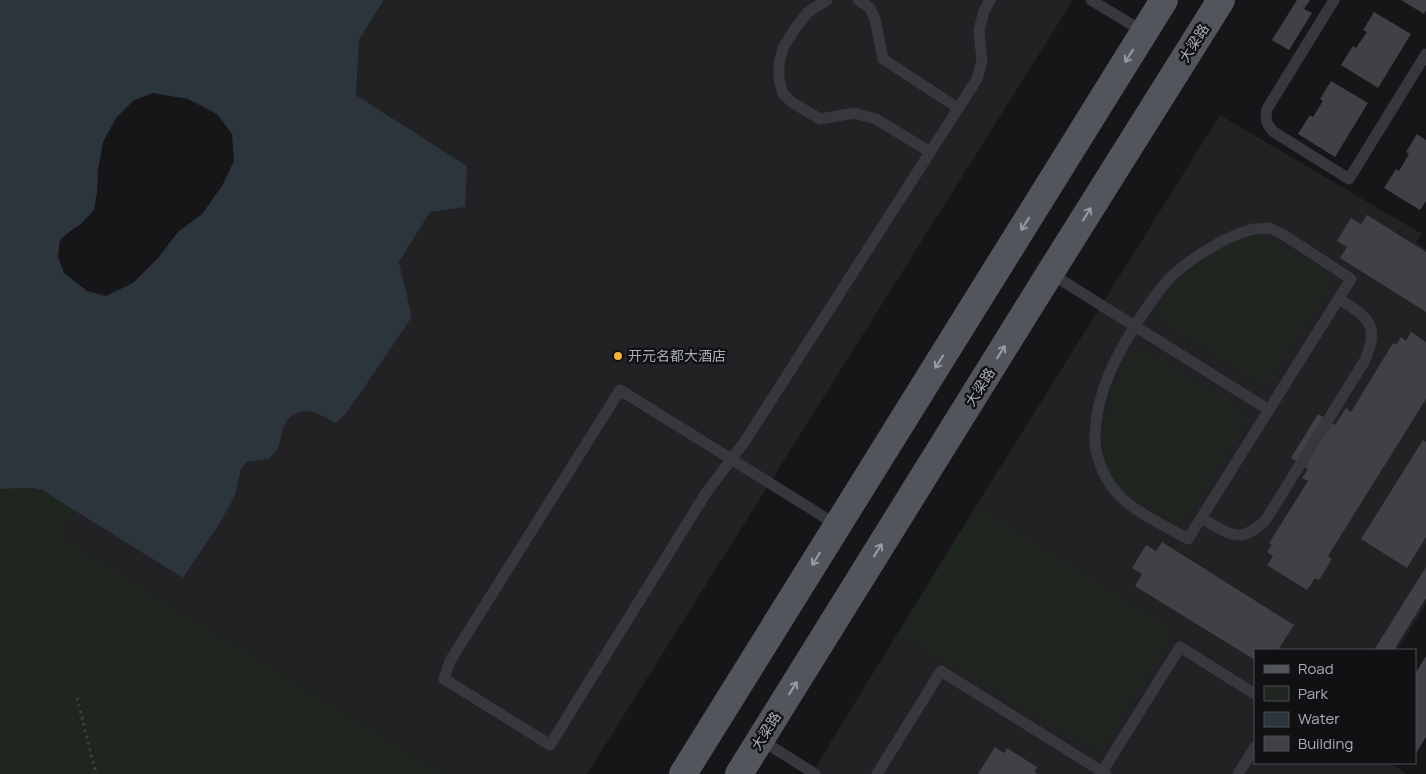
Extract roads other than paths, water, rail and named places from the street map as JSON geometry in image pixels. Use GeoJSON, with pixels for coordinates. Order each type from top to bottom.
{"type":"FeatureCollection","features":[{"type":"Feature","properties":{"kind":"main road"},"geometry":{"type":"LineString","coordinates":[[683,774],[1164,0]]}},
{"type":"Feature","properties":{"kind":"main road","name":"大梁路"},"geometry":{"type":"LineString","coordinates":[[739,774],[1221,0]]}},
{"type":"Feature","properties":{"kind":"lane"},"geometry":{"type":"LineString","coordinates":[[827,0],[808,12],[783,48],[779,64],[779,80],[783,94],[793,104],[820,119],[854,113],[876,119],[930,152]]}},
{"type":"Feature","properties":{"kind":"lane"},"geometry":{"type":"LineString","coordinates":[[858,0],[870,8],[876,19],[884,59],[958,108]]}},
{"type":"Feature","properties":{"kind":"lane"},"geometry":{"type":"LineString","coordinates":[[838,525],[731,459],[620,390],[450,661],[444,679],[550,745],[706,493],[731,459],[745,441],[977,79],[982,61],[979,30],[984,11],[990,0]]}},
{"type":"Feature","properties":{"kind":"lane"},"geometry":{"type":"LineString","coordinates":[[1091,0],[1144,32]]}},
{"type":"Feature","properties":{"kind":"lane"},"geometry":{"type":"LineString","coordinates":[[1334,0],[1267,109],[1265,117],[1267,125],[1274,132],[1349,178],[1426,54]]}},
{"type":"Feature","properties":{"kind":"lane"},"geometry":{"type":"LineString","coordinates":[[1269,228],[1284,235],[1351,279],[1339,299],[1188,539],[1144,514],[1119,497],[1107,480],[1099,460],[1094,437],[1103,389],[1121,349],[1135,325],[1168,280],[1183,267],[1227,238],[1252,229],[1269,228]]}},
{"type":"Feature","properties":{"kind":"lane"},"geometry":{"type":"LineString","coordinates":[[1050,273],[1269,410]]}},
{"type":"Feature","properties":{"kind":"lane"},"geometry":{"type":"LineString","coordinates":[[1202,518],[1235,535],[1249,534],[1265,521],[1369,351],[1371,340],[1368,321],[1361,313],[1339,299]]}},
{"type":"Feature","properties":{"kind":"lane"},"geometry":{"type":"LineString","coordinates":[[877,774],[941,671],[1104,773],[1180,648],[1254,693]]}},
{"type":"Feature","properties":{"kind":"lane"},"geometry":{"type":"LineString","coordinates":[[761,740],[815,774]]}},
{"type":"Feature","properties":{"kind":"lane"},"geometry":{"type":"LineString","coordinates":[[1238,774],[1254,749]]}},
{"type":"Feature","properties":{"kind":"water"},"geometry":{"type":"Polygon","coordinates":[[[0,0],[384,0],[359,40],[356,95],[467,166],[465,207],[430,212],[399,262],[412,317],[344,416],[336,423],[321,415],[307,411],[294,414],[288,420],[283,428],[277,450],[269,459],[247,462],[241,469],[235,496],[218,526],[183,578],[42,490],[32,488],[0,489],[0,0]],[[153,93],[134,100],[116,118],[103,142],[94,210],[81,224],[60,240],[58,256],[64,273],[87,291],[106,296],[133,283],[158,258],[178,232],[202,214],[222,186],[234,161],[232,134],[217,114],[188,99],[153,93]]]}},
{"type":"Feature","properties":{"kind":"place","name":"开元名都大酒店"},"geometry":{"type":"Point","coordinates":[618,356]}}]}
